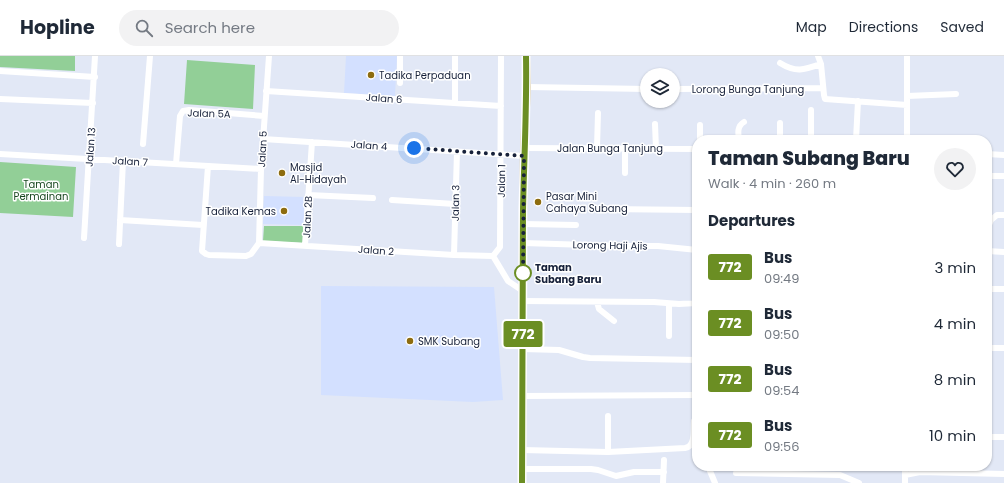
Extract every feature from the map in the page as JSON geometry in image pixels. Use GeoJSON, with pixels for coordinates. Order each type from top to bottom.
{"type":"FeatureCollection","features":[{"type":"Feature","properties":{"kind":"main road"},"geometry":{"type":"LineString","coordinates":[[522,483],[522,301],[524,152],[527,87],[526,56]]}},
{"type":"Feature","properties":{"kind":"street","name":"Jalan 13"},"geometry":{"type":"LineString","coordinates":[[84,238],[96,56]]}},
{"type":"Feature","properties":{"kind":"street"},"geometry":{"type":"LineString","coordinates":[[143,144],[150,56]]}},
{"type":"Feature","properties":{"kind":"street","name":"Jalan 5"},"geometry":{"type":"LineString","coordinates":[[259,243],[261,169],[269,56]]}},
{"type":"Feature","properties":{"kind":"street"},"geometry":{"type":"LineString","coordinates":[[400,56],[400,83]]}},
{"type":"Feature","properties":{"kind":"street"},"geometry":{"type":"LineString","coordinates":[[455,56],[455,103]]}},
{"type":"Feature","properties":{"kind":"street","name":"Jalan 1"},"geometry":{"type":"LineString","coordinates":[[493,256],[500,247],[502,154],[501,56]]}},
{"type":"Feature","properties":{"kind":"street"},"geometry":{"type":"LineString","coordinates":[[818,56],[821,64],[825,99],[907,105]]}},
{"type":"Feature","properties":{"kind":"street"},"geometry":{"type":"LineString","coordinates":[[907,56],[907,135]]}},
{"type":"Feature","properties":{"kind":"street"},"geometry":{"type":"LineString","coordinates":[[780,63],[790,69],[801,70],[821,64]]}},
{"type":"Feature","properties":{"kind":"street"},"geometry":{"type":"LineString","coordinates":[[0,71],[95,77]]}},
{"type":"Feature","properties":{"kind":"street"},"geometry":{"type":"LineString","coordinates":[[527,87],[640,89]]}},
{"type":"Feature","properties":{"kind":"street","name":"Lorong Bunga Tanjung"},"geometry":{"type":"LineString","coordinates":[[680,89],[823,88]]}},
{"type":"Feature","properties":{"kind":"street","name":"Jalan 6"},"geometry":{"type":"LineString","coordinates":[[266,91],[501,106]]}},
{"type":"Feature","properties":{"kind":"street"},"geometry":{"type":"LineString","coordinates":[[907,96],[956,94]]}},
{"type":"Feature","properties":{"kind":"street"},"geometry":{"type":"LineString","coordinates":[[0,99],[93,103]]}},
{"type":"Feature","properties":{"kind":"street"},"geometry":{"type":"LineString","coordinates":[[856,135],[858,102]]}},
{"type":"Feature","properties":{"kind":"street","name":"Jalan 5A"},"geometry":{"type":"LineString","coordinates":[[176,164],[180,116],[183,111],[189,110],[264,116]]}},
{"type":"Feature","properties":{"kind":"street"},"geometry":{"type":"LineString","coordinates":[[811,110],[811,135]]}},
{"type":"Feature","properties":{"kind":"street"},"geometry":{"type":"LineString","coordinates":[[597,148],[598,113]]}},
{"type":"Feature","properties":{"kind":"street"},"geometry":{"type":"LineString","coordinates":[[739,135],[738,129],[744,122]]}},
{"type":"Feature","properties":{"kind":"street"},"geometry":{"type":"LineString","coordinates":[[780,123],[780,135]]}},
{"type":"Feature","properties":{"kind":"street"},"geometry":{"type":"LineString","coordinates":[[655,124],[656,149]]}},
{"type":"Feature","properties":{"kind":"street"},"geometry":{"type":"LineString","coordinates":[[700,125],[700,135]]}},
{"type":"Feature","properties":{"kind":"street","name":"Jalan 4"},"geometry":{"type":"LineString","coordinates":[[263,138],[502,154],[524,152]]}},
{"type":"Feature","properties":{"kind":"street","name":"Jalan 2B"},"geometry":{"type":"LineString","coordinates":[[306,245],[312,142]]}},
{"type":"Feature","properties":{"kind":"street","name":"Jalan Bunga Tanjung"},"geometry":{"type":"LineString","coordinates":[[524,152],[597,148],[692,149]]}},
{"type":"Feature","properties":{"kind":"street"},"geometry":{"type":"LineString","coordinates":[[624,149],[625,173]]}},
{"type":"Feature","properties":{"kind":"street","name":"Jalan 3"},"geometry":{"type":"LineString","coordinates":[[454,255],[457,151]]}},
{"type":"Feature","properties":{"kind":"street","name":"Jalan 7"},"geometry":{"type":"LineString","coordinates":[[0,154],[261,169]]}},
{"type":"Feature","properties":{"kind":"street"},"geometry":{"type":"LineString","coordinates":[[992,154],[1004,155]]}},
{"type":"Feature","properties":{"kind":"street"},"geometry":{"type":"LineString","coordinates":[[119,244],[123,161]]}},
{"type":"Feature","properties":{"kind":"street"},"geometry":{"type":"LineString","coordinates":[[208,166],[201,248],[202,251],[206,254],[246,256],[253,253],[259,243]]}},
{"type":"Feature","properties":{"kind":"street"},"geometry":{"type":"LineString","coordinates":[[992,176],[1004,176]]}},
{"type":"Feature","properties":{"kind":"street"},"geometry":{"type":"LineString","coordinates":[[308,194],[373,198]]}},
{"type":"Feature","properties":{"kind":"street"},"geometry":{"type":"LineString","coordinates":[[392,200],[455,204]]}},
{"type":"Feature","properties":{"kind":"street"},"geometry":{"type":"LineString","coordinates":[[605,209],[692,210]]}},
{"type":"Feature","properties":{"kind":"street"},"geometry":{"type":"LineString","coordinates":[[992,219],[997,215],[1004,215]]}},
{"type":"Feature","properties":{"kind":"street"},"geometry":{"type":"LineString","coordinates":[[120,220],[203,225]]}},
{"type":"Feature","properties":{"kind":"street"},"geometry":{"type":"LineString","coordinates":[[523,224],[576,225]]}},
{"type":"Feature","properties":{"kind":"street","name":"Jalan 2"},"geometry":{"type":"LineString","coordinates":[[259,243],[493,256]]}},
{"type":"Feature","properties":{"kind":"street","name":"Lorong Haji Ajis"},"geometry":{"type":"LineString","coordinates":[[523,243],[658,246],[692,249]]}},
{"type":"Feature","properties":{"kind":"street"},"geometry":{"type":"LineString","coordinates":[[992,251],[1004,252]]}},
{"type":"Feature","properties":{"kind":"street"},"geometry":{"type":"LineString","coordinates":[[493,256],[508,281],[523,291]]}},
{"type":"Feature","properties":{"kind":"street"},"geometry":{"type":"LineString","coordinates":[[992,290],[1004,289]]}},
{"type":"Feature","properties":{"kind":"street"},"geometry":{"type":"LineString","coordinates":[[522,301],[692,303]]}},
{"type":"Feature","properties":{"kind":"street"},"geometry":{"type":"LineString","coordinates":[[597,302],[599,309],[614,320]]}},
{"type":"Feature","properties":{"kind":"street"},"geometry":{"type":"LineString","coordinates":[[669,304],[669,336]]}},
{"type":"Feature","properties":{"kind":"street"},"geometry":{"type":"LineString","coordinates":[[992,348],[1004,348]]}},
{"type":"Feature","properties":{"kind":"street"},"geometry":{"type":"LineString","coordinates":[[523,349],[560,350],[590,358],[692,360]]}},
{"type":"Feature","properties":{"kind":"street"},"geometry":{"type":"LineString","coordinates":[[523,396],[692,395]]}},
{"type":"Feature","properties":{"kind":"street"},"geometry":{"type":"LineString","coordinates":[[608,416],[608,452]]}},
{"type":"Feature","properties":{"kind":"street"},"geometry":{"type":"LineString","coordinates":[[992,437],[1004,437]]}},
{"type":"Feature","properties":{"kind":"street"},"geometry":{"type":"LineString","coordinates":[[522,450],[608,452],[690,447],[692,445]]}},
{"type":"Feature","properties":{"kind":"street"},"geometry":{"type":"LineString","coordinates":[[663,483],[664,460]]}},
{"type":"Feature","properties":{"kind":"street"},"geometry":{"type":"LineString","coordinates":[[522,469],[590,469],[616,476],[634,472],[664,472]]}},
{"type":"Feature","properties":{"kind":"street"},"geometry":{"type":"LineString","coordinates":[[710,471],[714,483]]}},
{"type":"Feature","properties":{"kind":"street"},"geometry":{"type":"LineString","coordinates":[[905,471],[905,483]]}},
{"type":"Feature","properties":{"kind":"street"},"geometry":{"type":"LineString","coordinates":[[905,475],[920,472],[1004,474]]}},
{"type":"Feature","properties":{"kind":"street"},"geometry":{"type":"LineString","coordinates":[[736,474],[840,474],[859,483]]}},
{"type":"Feature","properties":{"kind":"shaded area","name":"Tadika Perpaduan"},"geometry":{"type":"Polygon","coordinates":[[[346,56],[397,56],[395,96],[344,93],[346,56]]]}},
{"type":"Feature","properties":{"kind":"shaded area","name":"Tadika Kemas"},"geometry":{"type":"Polygon","coordinates":[[[264,196],[305,197],[304,225],[263,224],[264,196]]]}},
{"type":"Feature","properties":{"kind":"shaded area","name":"SMK Subang"},"geometry":{"type":"Polygon","coordinates":[[[321,286],[494,287],[503,400],[473,402],[321,395],[321,286]]]}},
{"type":"Feature","properties":{"kind":"green space"},"geometry":{"type":"Polygon","coordinates":[[[0,56],[75,56],[75,71],[0,67],[0,56]]]}},
{"type":"Feature","properties":{"kind":"green space"},"geometry":{"type":"Polygon","coordinates":[[[187,60],[255,65],[253,109],[184,104],[187,60]]]}},
{"type":"Feature","properties":{"kind":"green space","name":"Taman Permainan"},"geometry":{"type":"Polygon","coordinates":[[[0,162],[76,167],[73,217],[0,213],[0,162]]]}},
{"type":"Feature","properties":{"kind":"green space"},"geometry":{"type":"Polygon","coordinates":[[[264,226],[304,226],[303,243],[263,241],[264,226]]]}},
{"type":"Feature","properties":{"kind":"bus line","name":"772"},"geometry":{"type":"LineString","coordinates":[[522,483],[522,301],[524,148],[527,87],[526,56]]}},
{"type":"Feature","properties":{"kind":"place","name":"Tadika Perpaduan"},"geometry":{"type":"Point","coordinates":[371,75]}},
{"type":"Feature","properties":{"kind":"place","name":"Masjid Al-Hidayah"},"geometry":{"type":"Point","coordinates":[282,173]}},
{"type":"Feature","properties":{"kind":"place","name":"Pasar Mini Cahaya Subang"},"geometry":{"type":"Point","coordinates":[538,202]}},
{"type":"Feature","properties":{"kind":"place","name":"Tadika Kemas"},"geometry":{"type":"Point","coordinates":[284,211]}},
{"type":"Feature","properties":{"kind":"place","name":"Taman Subang Baru"},"geometry":{"type":"Point","coordinates":[523,273]}},
{"type":"Feature","properties":{"kind":"place","name":"SMK Subang"},"geometry":{"type":"Point","coordinates":[410,341]}},
{"type":"Feature","properties":{"kind":"route"},"geometry":{"type":"LineString","coordinates":[[414,148],[524,156],[523,279],[523,273]]}}]}
